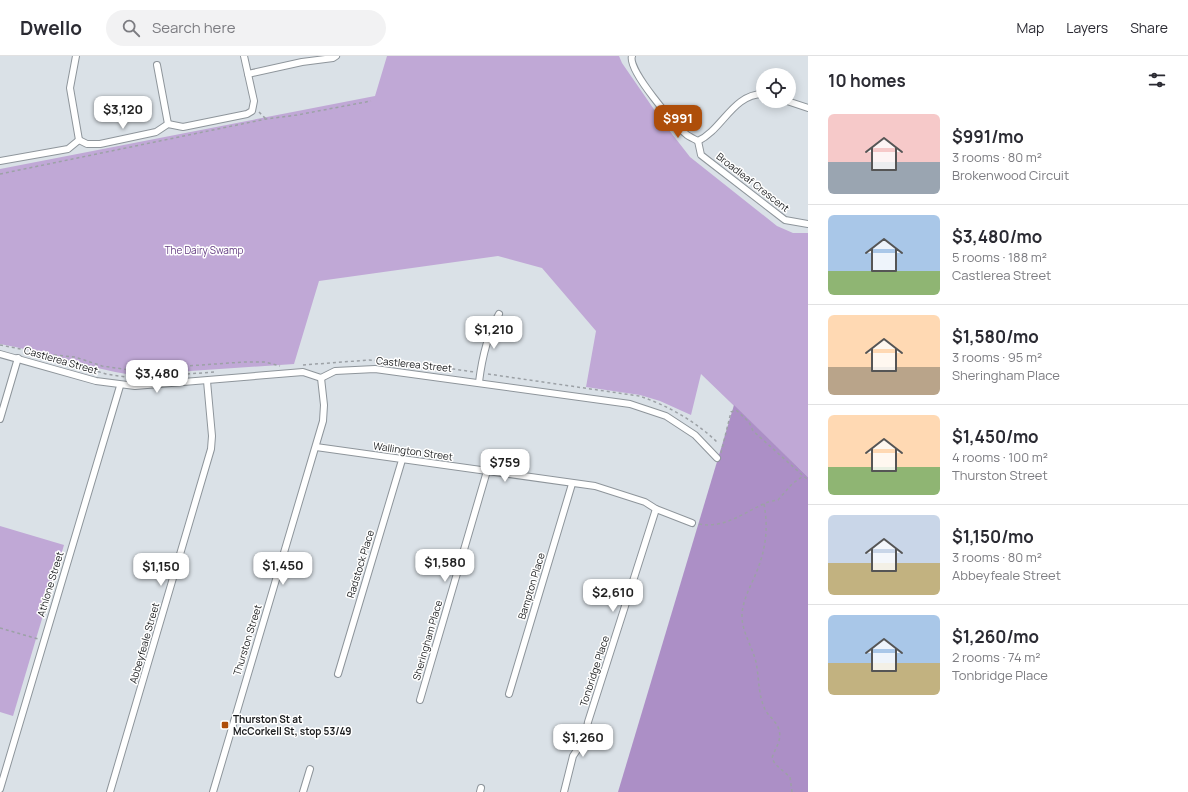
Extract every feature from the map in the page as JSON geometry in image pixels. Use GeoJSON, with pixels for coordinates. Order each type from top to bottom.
{"type":"FeatureCollection","features":[{"type":"Feature","properties":{"kind":"street"},"geometry":{"type":"LineString","coordinates":[[76,56],[70,88],[79,140]]}},
{"type":"Feature","properties":{"kind":"street"},"geometry":{"type":"LineString","coordinates":[[79,140],[87,144],[100,144],[156,132],[168,124],[183,127],[247,114],[252,111],[254,101],[244,56]]}},
{"type":"Feature","properties":{"kind":"street"},"geometry":{"type":"LineString","coordinates":[[248,74],[302,62],[333,58],[336,56]]}},
{"type":"Feature","properties":{"kind":"street"},"geometry":{"type":"LineString","coordinates":[[632,56],[633,68],[667,116],[688,136],[698,141],[707,137],[738,103],[756,94]]}},
{"type":"Feature","properties":{"kind":"street"},"geometry":{"type":"LineString","coordinates":[[156,65],[168,124]]}},
{"type":"Feature","properties":{"kind":"street"},"geometry":{"type":"LineString","coordinates":[[796,104],[808,108]]}},
{"type":"Feature","properties":{"kind":"street"},"geometry":{"type":"LineString","coordinates":[[0,161],[68,149],[79,140]]}},
{"type":"Feature","properties":{"kind":"street","name":"Broadleaf Crescent"},"geometry":{"type":"LineString","coordinates":[[698,141],[701,155],[785,220],[808,224]]}},
{"type":"Feature","properties":{"kind":"street"},"geometry":{"type":"LineString","coordinates":[[479,382],[482,362],[491,327],[499,314]]}},
{"type":"Feature","properties":{"kind":"street","name":"Castlerea Street"},"geometry":{"type":"LineString","coordinates":[[0,354],[96,381],[120,386],[207,381],[303,372],[321,378],[335,371],[375,369],[479,382],[630,404],[666,416],[695,435],[717,458]]}},
{"type":"Feature","properties":{"kind":"street"},"geometry":{"type":"LineString","coordinates":[[0,419],[18,358]]}},
{"type":"Feature","properties":{"kind":"street","name":"Thurston Street"},"geometry":{"type":"LineString","coordinates":[[212,792],[316,447],[324,412],[321,378]]}},
{"type":"Feature","properties":{"kind":"street","name":"Abbeyfeale Street"},"geometry":{"type":"LineString","coordinates":[[110,792],[211,449],[212,436],[207,381]]}},
{"type":"Feature","properties":{"kind":"street","name":"Athlone Street"},"geometry":{"type":"LineString","coordinates":[[0,789],[120,386]]}},
{"type":"Feature","properties":{"kind":"street","name":"Wallington Street"},"geometry":{"type":"LineString","coordinates":[[316,447],[572,484],[595,486],[645,502],[656,509],[692,523]]}},
{"type":"Feature","properties":{"kind":"street","name":"Radstock Place"},"geometry":{"type":"LineString","coordinates":[[338,674],[402,460]]}},
{"type":"Feature","properties":{"kind":"street","name":"Sheringham Place"},"geometry":{"type":"LineString","coordinates":[[420,700],[487,471]]}},
{"type":"Feature","properties":{"kind":"street","name":"Bampton Place"},"geometry":{"type":"LineString","coordinates":[[509,694],[572,484]]}},
{"type":"Feature","properties":{"kind":"street","name":"Tonbridge Place"},"geometry":{"type":"LineString","coordinates":[[564,792],[573,756],[585,738],[588,722],[656,509]]}},
{"type":"Feature","properties":{"kind":"street"},"geometry":{"type":"LineString","coordinates":[[303,792],[310,769]]}},
{"type":"Feature","properties":{"kind":"path"},"geometry":{"type":"LineString","coordinates":[[0,174],[266,119],[305,114],[371,101]]}},
{"type":"Feature","properties":{"kind":"path"},"geometry":{"type":"LineString","coordinates":[[254,107],[266,119]]}},
{"type":"Feature","properties":{"kind":"path"},"geometry":{"type":"LineString","coordinates":[[0,345],[52,355],[75,357],[102,366],[130,370],[265,362],[280,366]]}},
{"type":"Feature","properties":{"kind":"path"},"geometry":{"type":"LineString","coordinates":[[52,355],[60,360],[106,374],[132,378],[221,371]]}},
{"type":"Feature","properties":{"kind":"path"},"geometry":{"type":"LineString","coordinates":[[300,365],[321,363]]}},
{"type":"Feature","properties":{"kind":"path"},"geometry":{"type":"LineString","coordinates":[[272,367],[286,366]]}},
{"type":"Feature","properties":{"kind":"path"},"geometry":{"type":"LineString","coordinates":[[717,458],[720,457],[731,412],[736,410],[749,422],[754,431],[808,480]]}},
{"type":"Feature","properties":{"kind":"path"},"geometry":{"type":"LineString","coordinates":[[692,523],[705,526],[722,524],[764,504],[778,500],[792,484],[803,476]]}},
{"type":"Feature","properties":{"kind":"path"},"geometry":{"type":"LineString","coordinates":[[764,504],[766,525],[763,555],[746,596],[742,614],[743,626],[755,661],[763,706],[768,716],[779,730],[779,744],[774,750],[772,758],[775,764],[790,777],[792,792]]}},
{"type":"Feature","properties":{"kind":"path"},"geometry":{"type":"LineString","coordinates":[[0,628],[38,639]]}},
{"type":"Feature","properties":{"kind":"green space","name":"The Dairy Swamp"},"geometry":{"type":"Polygon","coordinates":[[[387,56],[619,56],[622,63],[662,121],[690,157],[777,226],[793,233],[808,233],[808,477],[701,374],[691,415],[660,401],[640,395],[586,387],[596,331],[542,268],[498,256],[319,281],[294,364],[132,375],[0,344],[0,169],[375,96],[387,56]]]}},
{"type":"Feature","properties":{"kind":"green space"},"geometry":{"type":"Polygon","coordinates":[[[0,526],[64,545],[13,716],[0,712],[0,526]]]}},
{"type":"Feature","properties":{"kind":"shaded area"},"geometry":{"type":"Polygon","coordinates":[[[734,405],[808,477],[808,792],[618,792],[734,405]]]}},
{"type":"Feature","properties":{"kind":"place","name":"Thurston St at McCorkell St, stop 53/49"},"geometry":{"type":"Point","coordinates":[225,725]}}]}
